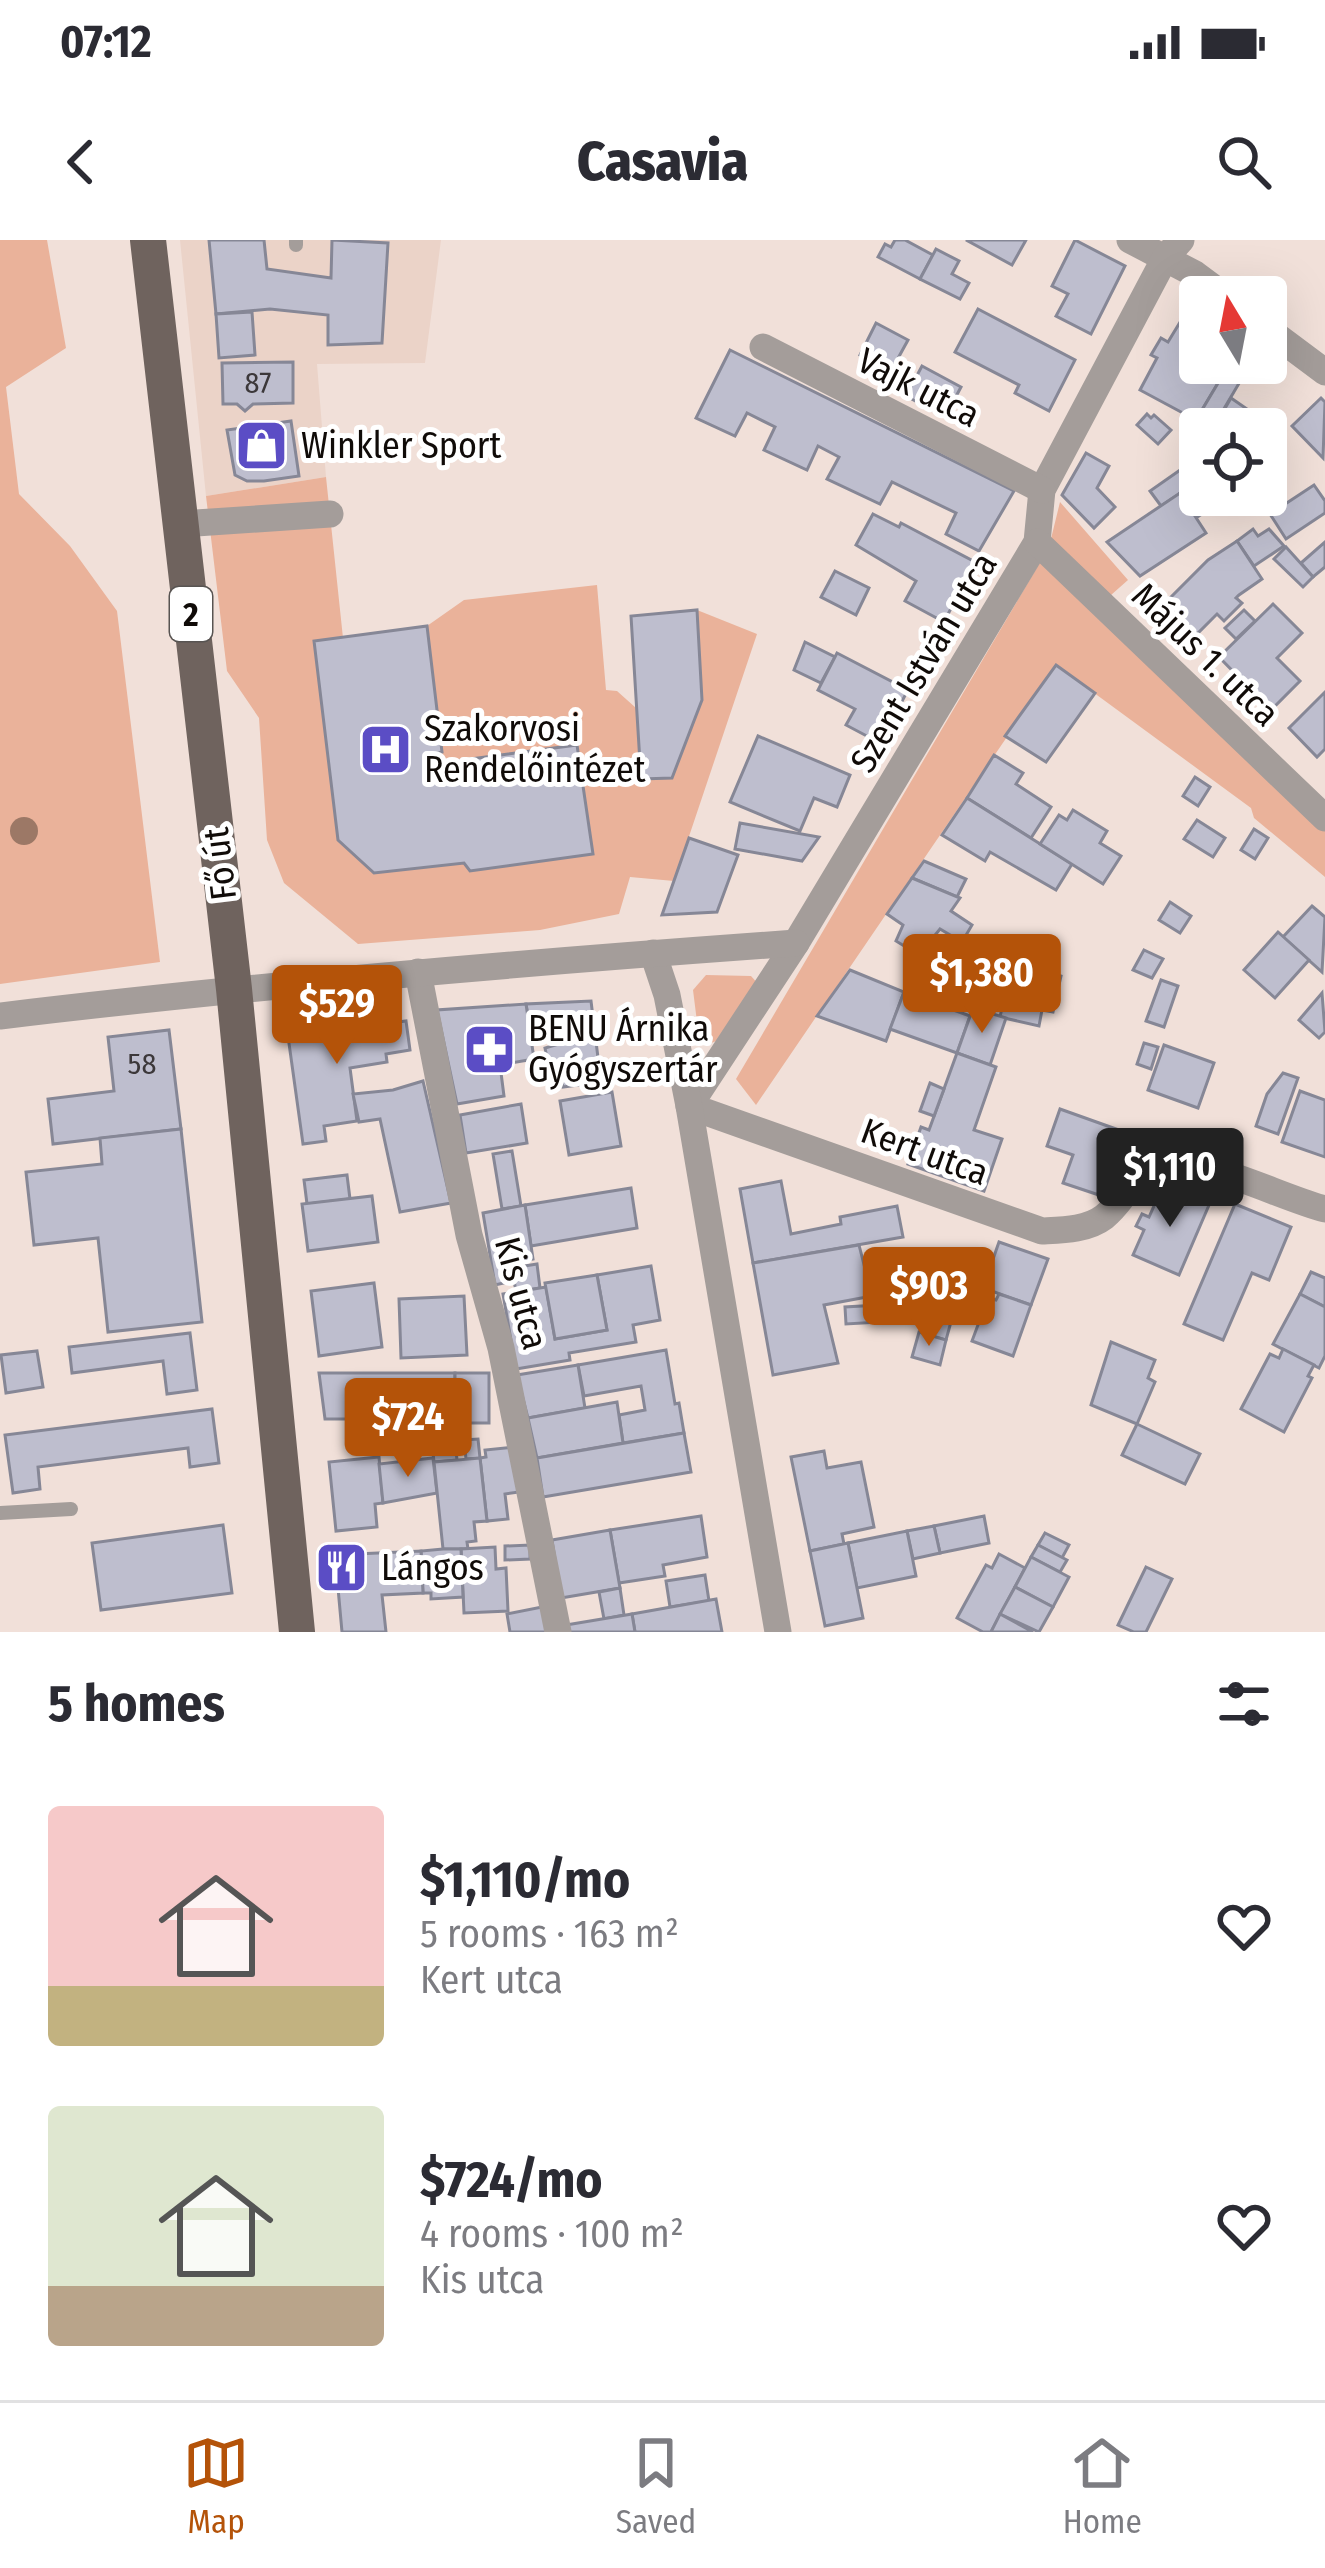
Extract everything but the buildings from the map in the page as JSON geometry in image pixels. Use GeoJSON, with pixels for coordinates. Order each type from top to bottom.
{"type":"FeatureCollection","features":[{"type":"Feature","properties":{"kind":"main road","name":"Fő út"},"geometry":{"type":"LineString","coordinates":[[148,240],[234,989],[297,1632]]}},
{"type":"Feature","properties":{"kind":"street"},"geometry":{"type":"LineString","coordinates":[[1130,240],[1173,249],[1203,276]]}},
{"type":"Feature","properties":{"kind":"street","name":"Szent István utca"},"geometry":{"type":"LineString","coordinates":[[689,1106],[796,943],[1037,542],[1042,490],[1173,249]]}},
{"type":"Feature","properties":{"kind":"street"},"geometry":{"type":"LineString","coordinates":[[1287,344],[1325,373]]}},
{"type":"Feature","properties":{"kind":"street","name":"Vajk utca"},"geometry":{"type":"LineString","coordinates":[[763,347],[1042,490]]}},
{"type":"Feature","properties":{"kind":"street"},"geometry":{"type":"LineString","coordinates":[[181,524],[330,514]]}},
{"type":"Feature","properties":{"kind":"street","name":"Május 1. utca"},"geometry":{"type":"LineString","coordinates":[[1037,542],[1325,818]]}},
{"type":"Feature","properties":{"kind":"street"},"geometry":{"type":"LineString","coordinates":[[0,1016],[418,972],[796,943]]}},
{"type":"Feature","properties":{"kind":"street"},"geometry":{"type":"LineString","coordinates":[[653,953],[667,995],[689,1106],[775,1618],[792,1632]]}},
{"type":"Feature","properties":{"kind":"street","name":"Kis utca"},"geometry":{"type":"LineString","coordinates":[[418,972],[469,1235],[501,1348],[558,1632]]}},
{"type":"Feature","properties":{"kind":"street","name":"Kert utca"},"geometry":{"type":"LineString","coordinates":[[689,1106],[1042,1231],[1073,1230],[1103,1218],[1140,1174],[1160,1164],[1185,1162],[1325,1209]]}},
{"type":"Feature","properties":{"kind":"lane"},"geometry":{"type":"LineString","coordinates":[[0,1513],[71,1509]]}},
{"type":"Feature","properties":{"kind":"shaded area"},"geometry":{"type":"Polygon","coordinates":[[[0,240],[47,240],[66,348],[6,387],[19,494],[70,546],[117,611],[160,962],[0,984],[0,240]]]}},
{"type":"Feature","properties":{"kind":"shaded area"},"geometry":{"type":"Polygon","coordinates":[[[180,240],[441,240],[425,363],[317,364],[326,477],[206,496],[180,240]]]}},
{"type":"Feature","properties":{"kind":"shaded area"},"geometry":{"type":"Polygon","coordinates":[[[326,477],[343,638],[314,642],[338,840],[374,873],[464,863],[471,871],[593,854],[576,745],[455,762],[457,774],[444,776],[436,770],[434,754],[442,752],[427,626],[464,600],[597,585],[606,690],[617,691],[636,708],[642,779],[672,777],[702,700],[697,610],[757,634],[674,881],[630,877],[619,914],[540,930],[358,944],[284,883],[267,840],[259,718],[227,671],[206,496],[326,477]]]}},
{"type":"Feature","properties":{"kind":"shaded area"},"geometry":{"type":"Polygon","coordinates":[[[1060,502],[1128,580],[1102,603],[1325,831],[1325,877],[1254,818],[1251,808],[1056,665],[756,1105],[736,1079],[1049,547],[1060,502]]]}},
{"type":"Feature","properties":{"kind":"shaded area"},"geometry":{"type":"Polygon","coordinates":[[[706,975],[751,976],[759,985],[722,1039],[711,1043],[699,1038],[693,990],[706,975]]]}},
{"type":"Feature","properties":{"kind":"place","name":"Winkler Sport"},"geometry":{"type":"Point","coordinates":[262,445]}},
{"type":"Feature","properties":{"kind":"place","name":"Szakorvosi Rendelőintézet"},"geometry":{"type":"Point","coordinates":[385,749]}},
{"type":"Feature","properties":{"kind":"place","name":"BENU Árnika Gyógyszertár"},"geometry":{"type":"Point","coordinates":[489,1049]}},
{"type":"Feature","properties":{"kind":"place","name":"Lángos"},"geometry":{"type":"Point","coordinates":[342,1567]}}]}
